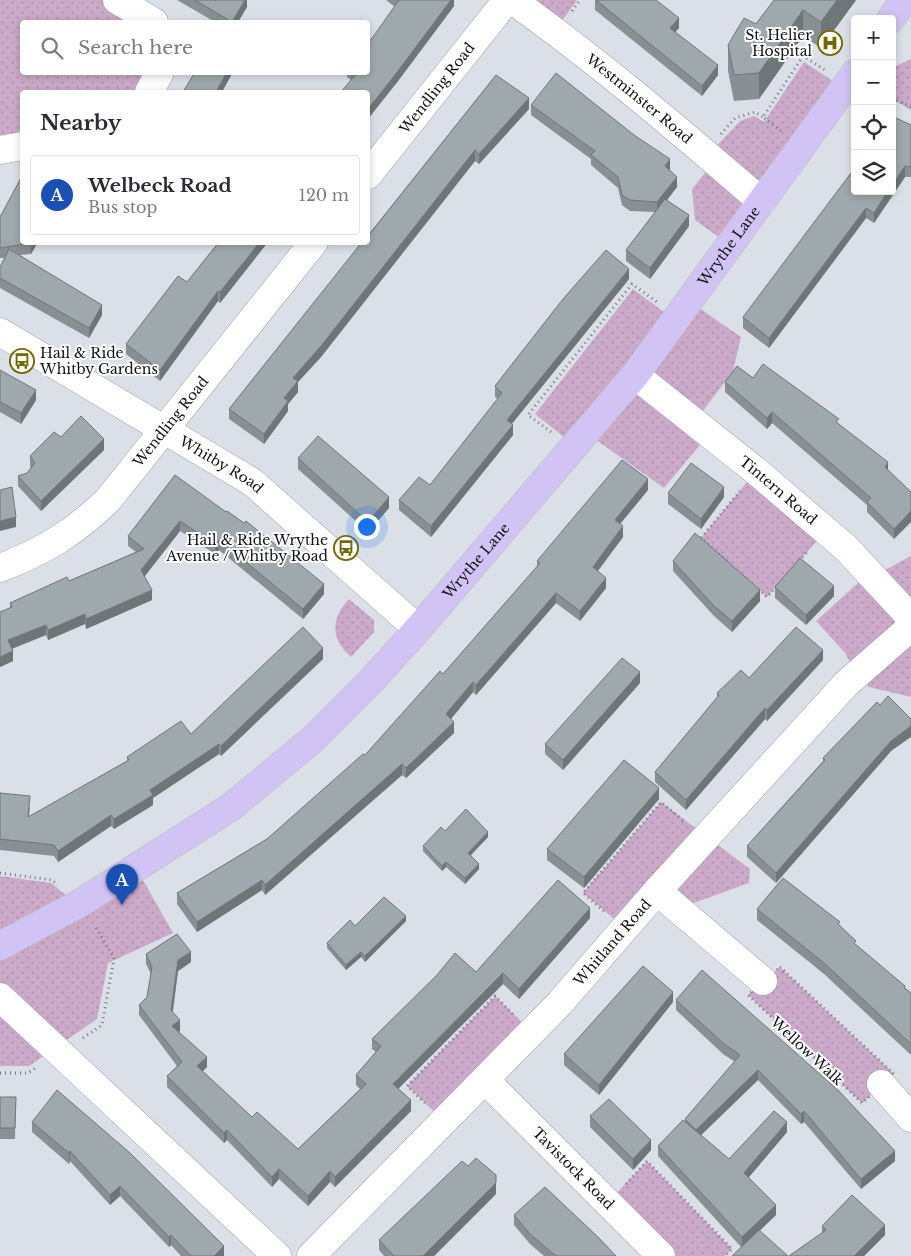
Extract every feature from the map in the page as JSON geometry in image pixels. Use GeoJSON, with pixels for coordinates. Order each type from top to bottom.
{"type":"FeatureCollection","features":[{"type":"Feature","properties":{"kind":"main road"},"geometry":{"type":"LineString","coordinates":[[894,15],[904,0]]}},
{"type":"Feature","properties":{"kind":"main road","name":"Wrythe Lane"},"geometry":{"type":"LineString","coordinates":[[0,946],[82,902],[231,807],[313,738],[372,680],[418,629],[635,375],[851,78]]}},
{"type":"Feature","properties":{"kind":"street"},"geometry":{"type":"LineString","coordinates":[[117,0],[151,20]]}},
{"type":"Feature","properties":{"kind":"street","name":"Wendling Road"},"geometry":{"type":"LineString","coordinates":[[370,172],[507,0]]}},
{"type":"Feature","properties":{"kind":"street","name":"Westminster Road"},"geometry":{"type":"LineString","coordinates":[[512,0],[557,32],[705,152],[762,202]]}},
{"type":"Feature","properties":{"kind":"street"},"geometry":{"type":"LineString","coordinates":[[150,90],[158,75]]}},
{"type":"Feature","properties":{"kind":"street"},"geometry":{"type":"LineString","coordinates":[[0,150],[20,146]]}},
{"type":"Feature","properties":{"kind":"street","name":"Wendling Road"},"geometry":{"type":"LineString","coordinates":[[0,568],[31,556],[74,532],[108,500],[312,245]]}},
{"type":"Feature","properties":{"kind":"street","name":"Whitby Road"},"geometry":{"type":"LineString","coordinates":[[0,332],[252,482],[418,629]]}},
{"type":"Feature","properties":{"kind":"street","name":"Tintern Road"},"geometry":{"type":"LineString","coordinates":[[635,375],[756,471],[846,548],[911,618]]}},
{"type":"Feature","properties":{"kind":"street","name":"Whitland Road"},"geometry":{"type":"LineString","coordinates":[[311,1256],[532,1032],[657,891],[846,684],[911,626]]}},
{"type":"Feature","properties":{"kind":"street"},"geometry":{"type":"LineString","coordinates":[[657,891],[763,981]]}},
{"type":"Feature","properties":{"kind":"street"},"geometry":{"type":"LineString","coordinates":[[0,997],[277,1256]]}},
{"type":"Feature","properties":{"kind":"street","name":"Tavistock Road"},"geometry":{"type":"LineString","coordinates":[[485,1080],[661,1256]]}},
{"type":"Feature","properties":{"kind":"street"},"geometry":{"type":"LineString","coordinates":[[881,1084],[911,1118]]}},
{"type":"Feature","properties":{"kind":"path"},"geometry":{"type":"LineString","coordinates":[[763,117],[803,56],[851,78]]}},
{"type":"Feature","properties":{"kind":"path"},"geometry":{"type":"LineString","coordinates":[[896,100],[911,107]]}},
{"type":"Feature","properties":{"kind":"path"},"geometry":{"type":"LineString","coordinates":[[705,152],[735,118],[755,112],[802,146]]}},
{"type":"Feature","properties":{"kind":"path"},"geometry":{"type":"LineString","coordinates":[[573,449],[528,416],[632,284],[677,318]]}},
{"type":"Feature","properties":{"kind":"path"},"geometry":{"type":"LineString","coordinates":[[730,564],[701,538],[756,471]]}},
{"type":"Feature","properties":{"kind":"path"},"geometry":{"type":"LineString","coordinates":[[793,568],[826,531]]}},
{"type":"Feature","properties":{"kind":"path"},"geometry":{"type":"LineString","coordinates":[[753,584],[767,597],[780,582]]}},
{"type":"Feature","properties":{"kind":"path"},"geometry":{"type":"LineString","coordinates":[[624,928],[583,893],[661,802],[706,837]]}},
{"type":"Feature","properties":{"kind":"path"},"geometry":{"type":"LineString","coordinates":[[0,873],[52,880],[82,902],[114,958],[102,1025],[28,1073],[0,1073]]}},
{"type":"Feature","properties":{"kind":"path","name":"Wellow Walk"},"geometry":{"type":"LineString","coordinates":[[780,967],[894,1074],[862,1103],[748,995],[763,981],[780,967]]}},
{"type":"Feature","properties":{"kind":"path"},"geometry":{"type":"LineString","coordinates":[[444,1121],[407,1086],[494,996],[532,1032]]}},
{"type":"Feature","properties":{"kind":"path"},"geometry":{"type":"LineString","coordinates":[[608,1202],[647,1161],[732,1249],[726,1256]]}},
{"type":"Feature","properties":{"kind":"shaded area"},"geometry":{"type":"Polygon","coordinates":[[[0,0],[117,0],[151,20],[20,20],[20,75],[159,75],[150,90],[20,90],[20,146],[0,150],[0,0]]]}},
{"type":"Feature","properties":{"kind":"shaded area"},"geometry":{"type":"Polygon","coordinates":[[[517,0],[577,0],[557,28],[517,0]]]}},
{"type":"Feature","properties":{"kind":"shaded area"},"geometry":{"type":"Polygon","coordinates":[[[911,59],[911,110],[896,101],[896,66],[911,59]]]}},
{"type":"Feature","properties":{"kind":"shaded area"},"geometry":{"type":"Polygon","coordinates":[[[804,62],[839,85],[727,243],[695,220],[692,189],[718,157],[711,152],[740,121],[754,116],[764,122],[804,62]]]}},
{"type":"Feature","properties":{"kind":"shaded area"},"geometry":{"type":"Polygon","coordinates":[[[633,289],[672,318],[575,446],[535,414],[633,289]]]}},
{"type":"Feature","properties":{"kind":"shaded area"},"geometry":{"type":"Polygon","coordinates":[[[695,305],[741,337],[733,371],[690,428],[704,440],[664,488],[592,437],[695,305]]]}},
{"type":"Feature","properties":{"kind":"shaded area"},"geometry":{"type":"Polygon","coordinates":[[[756,471],[826,531],[767,597],[701,538],[756,471]]]}},
{"type":"Feature","properties":{"kind":"shaded area"},"geometry":{"type":"Polygon","coordinates":[[[911,556],[911,697],[869,687],[857,675],[845,653],[816,621],[869,573],[885,570],[911,556]]]}},
{"type":"Feature","properties":{"kind":"shaded area"},"geometry":{"type":"Polygon","coordinates":[[[349,599],[374,620],[374,632],[351,657],[339,643],[335,628],[339,614],[349,599]]]}},
{"type":"Feature","properties":{"kind":"shaded area"},"geometry":{"type":"Polygon","coordinates":[[[661,802],[750,869],[749,883],[677,909],[657,892],[625,928],[583,893],[661,802]]]}},
{"type":"Feature","properties":{"kind":"shaded area"},"geometry":{"type":"Polygon","coordinates":[[[139,873],[173,933],[108,963],[97,1019],[29,1066],[0,1066],[0,876],[51,883],[83,909],[139,873]]]}},
{"type":"Feature","properties":{"kind":"shaded area"},"geometry":{"type":"Polygon","coordinates":[[[780,967],[894,1074],[862,1103],[748,995],[780,967]]]}},
{"type":"Feature","properties":{"kind":"shaded area"},"geometry":{"type":"Polygon","coordinates":[[[495,996],[532,1032],[444,1121],[407,1086],[495,996]]]}},
{"type":"Feature","properties":{"kind":"shaded area"},"geometry":{"type":"Polygon","coordinates":[[[647,1161],[732,1249],[725,1256],[661,1256],[608,1202],[647,1161]]]}},
{"type":"Feature","properties":{"kind":"building"},"geometry":{"type":"Polygon","coordinates":[[[195,0],[245,0],[233,20],[229,20],[195,0]]]}},
{"type":"Feature","properties":{"kind":"building"},"geometry":{"type":"Polygon","coordinates":[[[399,0],[451,0],[370,106],[370,90],[343,90],[355,75],[370,75],[370,40],[399,0]]]}},
{"type":"Feature","properties":{"kind":"building"},"geometry":{"type":"Polygon","coordinates":[[[596,0],[656,0],[679,18],[670,28],[718,65],[702,86],[596,0]]]}},
{"type":"Feature","properties":{"kind":"building"},"geometry":{"type":"Polygon","coordinates":[[[774,0],[837,0],[821,22],[803,10],[759,73],[734,75],[728,45],[744,18],[756,24],[774,0]]]}},
{"type":"Feature","properties":{"kind":"building"},"geometry":{"type":"Polygon","coordinates":[[[556,73],[634,135],[670,159],[665,166],[677,177],[657,202],[630,200],[622,195],[618,177],[591,155],[595,151],[531,105],[556,73]]]}},
{"type":"Feature","properties":{"kind":"building"},"geometry":{"type":"Polygon","coordinates":[[[193,75],[225,75],[217,90],[184,90],[193,75]]]}},
{"type":"Feature","properties":{"kind":"building"},"geometry":{"type":"Polygon","coordinates":[[[496,75],[529,98],[479,154],[475,150],[321,346],[293,378],[298,381],[284,398],[288,401],[264,434],[229,409],[360,245],[370,245],[370,233],[496,75]]]}},
{"type":"Feature","properties":{"kind":"building"},"geometry":{"type":"Polygon","coordinates":[[[896,118],[911,125],[911,167],[905,166],[896,180],[896,118]]]}},
{"type":"Feature","properties":{"kind":"building"},"geometry":{"type":"Polygon","coordinates":[[[851,173],[851,195],[885,195],[874,213],[866,208],[769,338],[743,317],[851,173]]]}},
{"type":"Feature","properties":{"kind":"building"},"geometry":{"type":"Polygon","coordinates":[[[20,180],[20,245],[0,248],[0,217],[20,180]]]}},
{"type":"Feature","properties":{"kind":"building"},"geometry":{"type":"Polygon","coordinates":[[[665,199],[689,215],[650,268],[626,250],[665,199]]]}},
{"type":"Feature","properties":{"kind":"building"},"geometry":{"type":"Polygon","coordinates":[[[217,245],[258,245],[220,292],[218,291],[160,370],[126,344],[178,276],[187,282],[217,245]]]}},
{"type":"Feature","properties":{"kind":"building"},"geometry":{"type":"Polygon","coordinates":[[[9,249],[102,305],[89,328],[0,278],[0,267],[9,249]]]}},
{"type":"Feature","properties":{"kind":"building"},"geometry":{"type":"Polygon","coordinates":[[[606,250],[629,269],[507,420],[513,425],[431,526],[399,500],[419,477],[430,485],[502,393],[495,386],[563,299],[606,250]]]}},
{"type":"Feature","properties":{"kind":"building"},"geometry":{"type":"Polygon","coordinates":[[[763,364],[839,419],[836,422],[888,462],[885,467],[911,492],[911,511],[894,529],[867,502],[871,498],[772,412],[767,418],[725,382],[737,366],[753,378],[763,364]]]}},
{"type":"Feature","properties":{"kind":"building"},"geometry":{"type":"Polygon","coordinates":[[[0,370],[36,390],[21,413],[0,402],[0,370]]]}},
{"type":"Feature","properties":{"kind":"building"},"geometry":{"type":"Polygon","coordinates":[[[81,416],[104,439],[41,501],[18,476],[27,473],[35,463],[30,456],[54,432],[61,437],[81,416]]]}},
{"type":"Feature","properties":{"kind":"building"},"geometry":{"type":"Polygon","coordinates":[[[318,436],[389,497],[368,522],[298,458],[318,436]]]}},
{"type":"Feature","properties":{"kind":"building"},"geometry":{"type":"Polygon","coordinates":[[[622,460],[648,479],[615,520],[623,526],[593,567],[606,578],[580,611],[556,593],[476,685],[473,682],[446,714],[454,722],[406,768],[402,764],[265,885],[262,880],[197,922],[177,893],[267,839],[363,754],[365,755],[440,671],[443,674],[540,563],[537,561],[622,460]]]}},
{"type":"Feature","properties":{"kind":"building"},"geometry":{"type":"Polygon","coordinates":[[[691,463],[724,487],[701,519],[668,493],[691,463]]]}},
{"type":"Feature","properties":{"kind":"building"},"geometry":{"type":"Polygon","coordinates":[[[175,475],[226,512],[244,523],[246,521],[324,584],[303,609],[219,540],[215,544],[180,521],[141,570],[152,590],[86,619],[85,614],[48,630],[46,625],[8,640],[13,651],[0,657],[0,612],[12,607],[10,603],[67,577],[69,581],[144,549],[128,536],[175,475]]]}},
{"type":"Feature","properties":{"kind":"building"},"geometry":{"type":"Polygon","coordinates":[[[12,487],[16,517],[0,521],[0,490],[12,487]]]}},
{"type":"Feature","properties":{"kind":"building"},"geometry":{"type":"Polygon","coordinates":[[[695,533],[760,590],[732,621],[714,606],[673,561],[695,533]]]}},
{"type":"Feature","properties":{"kind":"building"},"geometry":{"type":"Polygon","coordinates":[[[800,558],[834,586],[806,615],[775,587],[800,558]]]}},
{"type":"Feature","properties":{"kind":"building"},"geometry":{"type":"Polygon","coordinates":[[[303,627],[323,648],[221,746],[219,744],[150,790],[153,795],[114,819],[111,815],[58,851],[54,845],[0,839],[0,793],[30,796],[28,817],[129,760],[127,757],[181,721],[191,734],[303,627]]]}},
{"type":"Feature","properties":{"kind":"building"},"geometry":{"type":"Polygon","coordinates":[[[796,627],[823,650],[767,710],[765,708],[686,800],[655,772],[719,695],[717,693],[741,670],[749,678],[796,627]]]}},
{"type":"Feature","properties":{"kind":"building"},"geometry":{"type":"Polygon","coordinates":[[[622,658],[640,672],[563,760],[545,744],[622,658]]]}},
{"type":"Feature","properties":{"kind":"building"},"geometry":{"type":"Polygon","coordinates":[[[888,696],[911,719],[911,726],[891,741],[776,873],[747,846],[825,760],[823,758],[877,702],[880,705],[888,696]]]}},
{"type":"Feature","properties":{"kind":"building"},"geometry":{"type":"Polygon","coordinates":[[[624,760],[659,788],[584,877],[547,849],[624,760]]]}},
{"type":"Feature","properties":{"kind":"building"},"geometry":{"type":"Polygon","coordinates":[[[466,809],[488,832],[468,853],[479,864],[465,878],[446,862],[442,866],[423,846],[441,827],[445,831],[466,809]]]}},
{"type":"Feature","properties":{"kind":"building"},"geometry":{"type":"Polygon","coordinates":[[[783,878],[840,922],[838,924],[856,941],[854,943],[911,993],[911,1044],[824,963],[757,909],[783,878]]]}},
{"type":"Feature","properties":{"kind":"building"},"geometry":{"type":"Polygon","coordinates":[[[558,880],[590,908],[519,989],[503,973],[393,1084],[411,1100],[335,1177],[330,1171],[308,1196],[279,1169],[272,1177],[227,1130],[224,1133],[167,1076],[182,1062],[139,1005],[147,997],[152,967],[146,954],[177,934],[191,952],[178,960],[171,1010],[180,1020],[172,1026],[207,1057],[197,1066],[252,1117],[257,1112],[298,1149],[366,1084],[356,1075],[381,1046],[372,1039],[437,975],[455,953],[476,972],[558,880]]]}},
{"type":"Feature","properties":{"kind":"building"},"geometry":{"type":"Polygon","coordinates":[[[384,897],[406,916],[365,956],[361,952],[346,965],[327,943],[350,920],[355,926],[384,897]]]}},
{"type":"Feature","properties":{"kind":"building"},"geometry":{"type":"Polygon","coordinates":[[[643,966],[673,992],[599,1085],[564,1054],[643,966]]]}},
{"type":"Feature","properties":{"kind":"building"},"geometry":{"type":"Polygon","coordinates":[[[702,970],[839,1091],[895,1151],[861,1179],[804,1111],[801,1114],[758,1070],[696,1130],[685,1119],[740,1055],[723,1043],[676,1000],[702,970]]]}},
{"type":"Feature","properties":{"kind":"building"},"geometry":{"type":"Polygon","coordinates":[[[57,1090],[130,1153],[224,1246],[214,1256],[191,1256],[171,1235],[169,1237],[120,1186],[110,1195],[70,1151],[69,1153],[32,1122],[57,1090]]]}},
{"type":"Feature","properties":{"kind":"building"},"geometry":{"type":"Polygon","coordinates":[[[0,1097],[16,1097],[15,1128],[0,1128],[0,1097]]]}},
{"type":"Feature","properties":{"kind":"building"},"geometry":{"type":"Polygon","coordinates":[[[609,1099],[651,1140],[633,1159],[590,1116],[609,1099]]]}},
{"type":"Feature","properties":{"kind":"building"},"geometry":{"type":"Polygon","coordinates":[[[774,1111],[787,1122],[744,1173],[776,1205],[742,1237],[658,1146],[683,1120],[729,1159],[774,1111]]]}},
{"type":"Feature","properties":{"kind":"building"},"geometry":{"type":"Polygon","coordinates":[[[476,1158],[496,1175],[496,1183],[423,1256],[394,1256],[379,1240],[462,1161],[468,1166],[476,1158]]]}},
{"type":"Feature","properties":{"kind":"building"},"geometry":{"type":"Polygon","coordinates":[[[545,1187],[616,1256],[556,1256],[530,1234],[514,1215],[545,1187]]]}},
{"type":"Feature","properties":{"kind":"building"},"geometry":{"type":"Polygon","coordinates":[[[852,1195],[885,1225],[854,1256],[789,1256],[826,1230],[822,1226],[852,1195]]]}},
{"type":"Feature","properties":{"kind":"building"},"geometry":{"type":"Polygon","coordinates":[[[759,1230],[788,1256],[732,1256],[759,1230]]]}},
{"type":"Feature","properties":{"kind":"place","name":"St. Helier Hospital"},"geometry":{"type":"Point","coordinates":[830,43]}},
{"type":"Feature","properties":{"kind":"place","name":"Hail & Ride Whitby Gardens"},"geometry":{"type":"Point","coordinates":[22,361]}},
{"type":"Feature","properties":{"kind":"place","name":"Hail & Ride Wrythe Avenue / Whitby Road"},"geometry":{"type":"Point","coordinates":[346,548]}},
{"type":"Feature","properties":{"kind":"place","name":"Welbeck Road"},"geometry":{"type":"Point","coordinates":[122,905]}}]}
